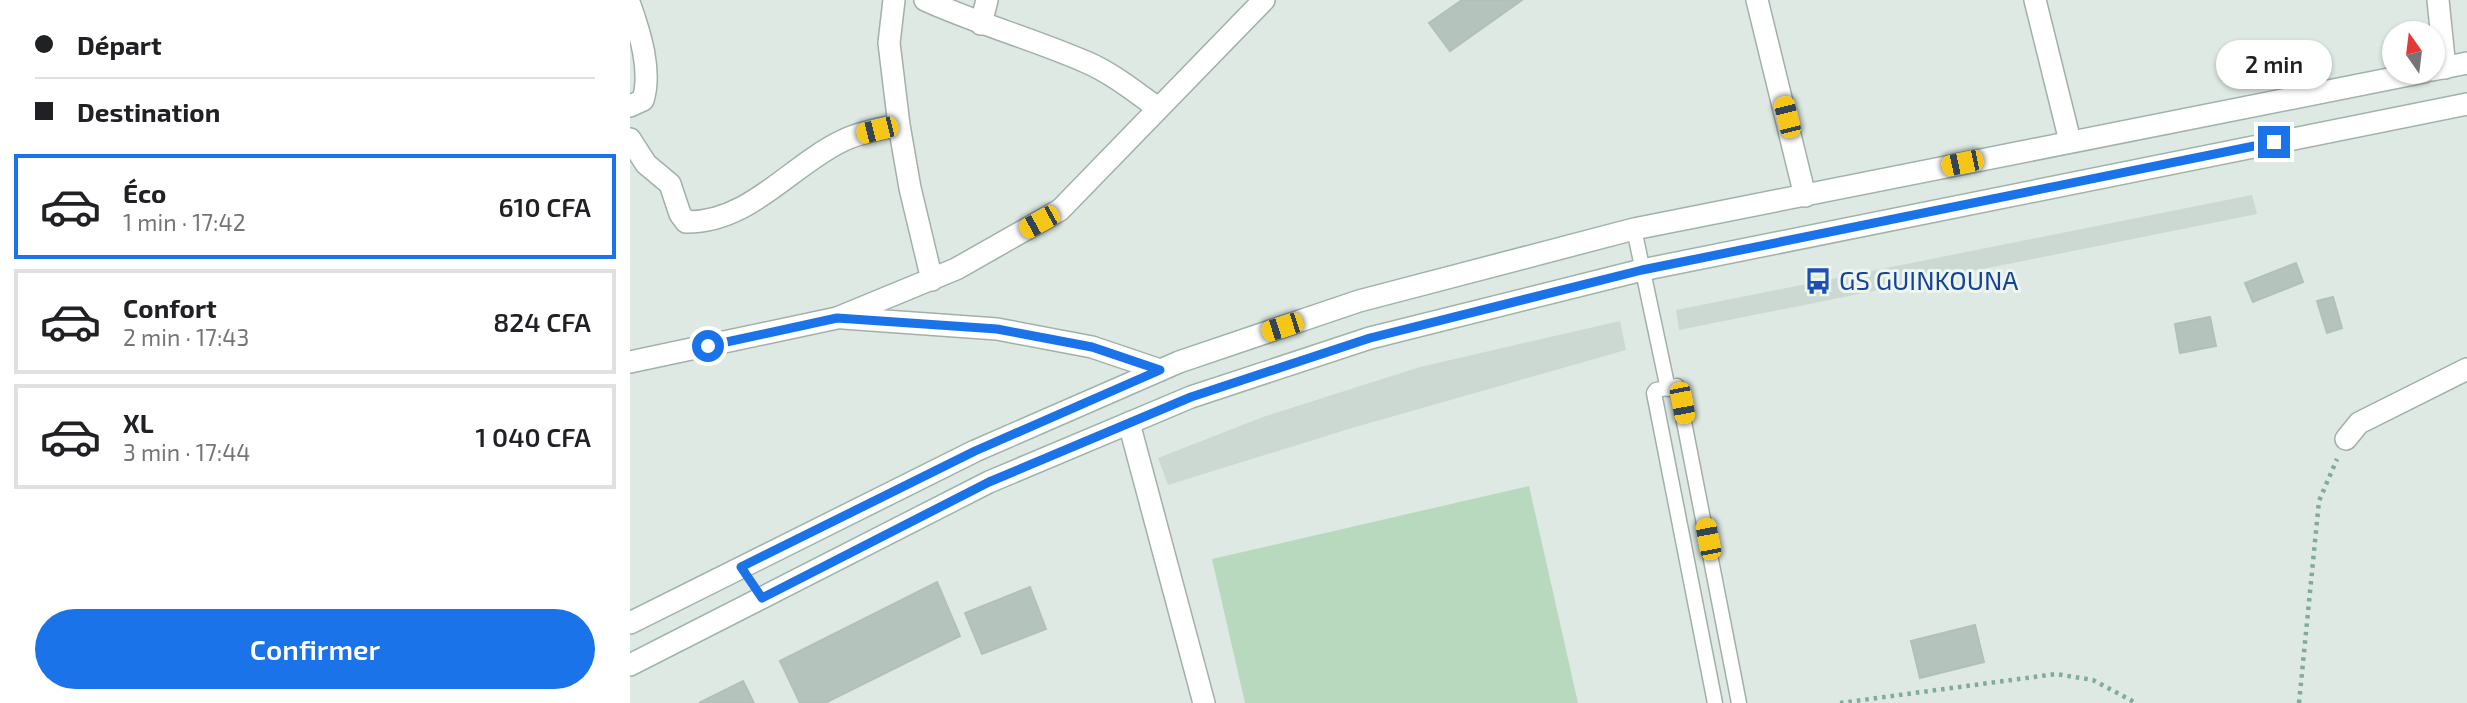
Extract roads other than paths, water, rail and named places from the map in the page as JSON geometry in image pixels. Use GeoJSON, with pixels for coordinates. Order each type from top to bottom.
{"type":"FeatureCollection","features":[{"type":"Feature","properties":{"kind":"street"},"geometry":{"type":"LineString","coordinates":[[894,0],[890,43],[899,125],[910,188],[932,280]]}},
{"type":"Feature","properties":{"kind":"street"},"geometry":{"type":"LineString","coordinates":[[925,0],[981,24],[1087,62],[1108,73],[1158,108]]}},
{"type":"Feature","properties":{"kind":"street"},"geometry":{"type":"LineString","coordinates":[[981,24],[988,0]]}},
{"type":"Feature","properties":{"kind":"street"},"geometry":{"type":"LineString","coordinates":[[630,362],[837,318],[932,280],[1060,210],[1264,0]]}},
{"type":"Feature","properties":{"kind":"street"},"geometry":{"type":"LineString","coordinates":[[1757,0],[1805,196]]}},
{"type":"Feature","properties":{"kind":"street"},"geometry":{"type":"LineString","coordinates":[[2035,0],[2070,141]]}},
{"type":"Feature","properties":{"kind":"street"},"geometry":{"type":"LineString","coordinates":[[2437,21],[2438,0]]}},
{"type":"Feature","properties":{"kind":"street"},"geometry":{"type":"LineString","coordinates":[[630,5],[639,29],[647,87],[643,100],[630,106]]}},
{"type":"Feature","properties":{"kind":"street"},"geometry":{"type":"LineString","coordinates":[[2445,68],[2467,63]]}},
{"type":"Feature","properties":{"kind":"street"},"geometry":{"type":"LineString","coordinates":[[630,623],[975,451],[1160,370],[1359,301],[1634,229],[2382,80]]}},
{"type":"Feature","properties":{"kind":"street"},"geometry":{"type":"LineString","coordinates":[[630,665],[989,482],[1191,397],[1370,338],[1642,270],[2466,106]]}},
{"type":"Feature","properties":{"kind":"street"},"geometry":{"type":"LineString","coordinates":[[630,139],[646,164],[670,184],[680,214],[686,222],[695,222],[747,205],[840,142],[899,125]]}},
{"type":"Feature","properties":{"kind":"street"},"geometry":{"type":"LineString","coordinates":[[837,318],[997,329],[1092,347],[1160,370]]}},
{"type":"Feature","properties":{"kind":"street"},"geometry":{"type":"LineString","coordinates":[[2346,439],[2359,424],[2467,369]]}},
{"type":"Feature","properties":{"kind":"street"},"geometry":{"type":"LineString","coordinates":[[1129,423],[1204,703]]}},
{"type":"Feature","properties":{"kind":"street"},"geometry":{"type":"LineString","coordinates":[[741,567],[762,598]]}},
{"type":"Feature","properties":{"kind":"lane"},"geometry":{"type":"LineString","coordinates":[[1634,229],[1668,389]]}},
{"type":"Feature","properties":{"kind":"lane"},"geometry":{"type":"LineString","coordinates":[[1715,703],[1654,393],[1656,390],[1677,386],[1739,703]]}},
{"type":"Feature","properties":{"kind":"place","name":"GS GUINKOUNA"},"geometry":{"type":"Point","coordinates":[1818,281]}}]}
